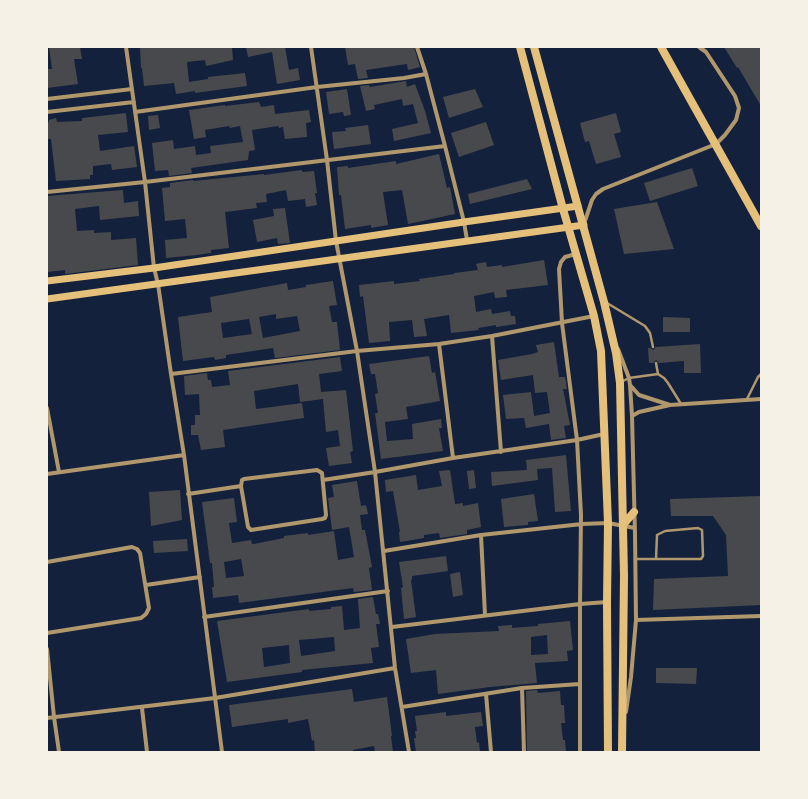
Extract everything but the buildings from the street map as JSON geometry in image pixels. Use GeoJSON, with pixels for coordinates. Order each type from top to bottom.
{"type":"FeatureCollection","features":[{"type":"Feature","properties":{"kind":"main road"},"geometry":{"type":"LineString","coordinates":[[520,47],[568,228],[577,254],[594,316],[601,351],[608,523],[608,752]]}},
{"type":"Feature","properties":{"kind":"main road"},"geometry":{"type":"LineString","coordinates":[[534,47],[584,225],[613,336],[620,383],[623,525],[622,752]]}},
{"type":"Feature","properties":{"kind":"main road"},"geometry":{"type":"LineString","coordinates":[[661,47],[761,226]]}},
{"type":"Feature","properties":{"kind":"main road"},"geometry":{"type":"LineString","coordinates":[[47,282],[154,268],[578,206]]}},
{"type":"Feature","properties":{"kind":"main road"},"geometry":{"type":"LineString","coordinates":[[47,299],[584,225]]}},
{"type":"Feature","properties":{"kind":"main road"},"geometry":{"type":"LineString","coordinates":[[623,525],[634,512]]}},
{"type":"Feature","properties":{"kind":"street"},"geometry":{"type":"LineString","coordinates":[[126,47],[145,182],[154,268],[158,284],[184,455],[222,752]]}},
{"type":"Feature","properties":{"kind":"street"},"geometry":{"type":"LineString","coordinates":[[311,47],[327,160],[336,241],[357,350],[376,472],[396,668],[409,752]]}},
{"type":"Feature","properties":{"kind":"street"},"geometry":{"type":"LineString","coordinates":[[417,47],[426,74],[445,146],[467,240]]}},
{"type":"Feature","properties":{"kind":"street"},"geometry":{"type":"LineString","coordinates":[[584,225],[592,200],[596,194],[603,189],[716,144],[736,120],[739,108],[735,96],[706,52],[699,47]]}},
{"type":"Feature","properties":{"kind":"street"},"geometry":{"type":"LineString","coordinates":[[135,112],[317,87],[404,78],[426,74]]}},
{"type":"Feature","properties":{"kind":"street"},"geometry":{"type":"LineString","coordinates":[[47,99],[132,89]]}},
{"type":"Feature","properties":{"kind":"street"},"geometry":{"type":"LineString","coordinates":[[47,112],[134,102]]}},
{"type":"Feature","properties":{"kind":"street"},"geometry":{"type":"LineString","coordinates":[[47,192],[145,182],[445,146]]}},
{"type":"Feature","properties":{"kind":"street"},"geometry":{"type":"LineString","coordinates":[[578,206],[590,208]]}},
{"type":"Feature","properties":{"kind":"street"},"geometry":{"type":"LineString","coordinates":[[577,254],[565,257],[559,269],[562,323],[577,440],[582,524],[580,604],[580,752]]}},
{"type":"Feature","properties":{"kind":"street"},"geometry":{"type":"LineString","coordinates":[[171,374],[357,350],[439,344],[492,336],[594,316]]}},
{"type":"Feature","properties":{"kind":"street"},"geometry":{"type":"LineString","coordinates":[[492,336],[501,452]]}},
{"type":"Feature","properties":{"kind":"street"},"geometry":{"type":"LineString","coordinates":[[613,336],[629,378],[630,386],[635,528],[636,620],[631,677],[622,732]]}},
{"type":"Feature","properties":{"kind":"street"},"geometry":{"type":"LineString","coordinates":[[439,344],[453,458]]}},
{"type":"Feature","properties":{"kind":"street"},"geometry":{"type":"LineString","coordinates":[[630,386],[639,395],[670,405]]}},
{"type":"Feature","properties":{"kind":"street"},"geometry":{"type":"LineString","coordinates":[[632,416],[639,412],[670,405],[761,399]]}},
{"type":"Feature","properties":{"kind":"street"},"geometry":{"type":"LineString","coordinates":[[47,408],[59,472]]}},
{"type":"Feature","properties":{"kind":"street"},"geometry":{"type":"LineString","coordinates":[[323,480],[453,458],[577,440],[605,434]]}},
{"type":"Feature","properties":{"kind":"street"},"geometry":{"type":"LineString","coordinates":[[47,474],[184,455]]}},
{"type":"Feature","properties":{"kind":"street"},"geometry":{"type":"LineString","coordinates":[[317,470],[322,473],[325,518],[251,530],[248,527],[241,486],[241,481],[244,479],[317,470]]}},
{"type":"Feature","properties":{"kind":"street"},"geometry":{"type":"LineString","coordinates":[[188,494],[241,486]]}},
{"type":"Feature","properties":{"kind":"street"},"geometry":{"type":"LineString","coordinates":[[384,551],[481,536],[582,524],[608,523],[635,528]]}},
{"type":"Feature","properties":{"kind":"street"},"geometry":{"type":"LineString","coordinates":[[481,536],[485,615]]}},
{"type":"Feature","properties":{"kind":"street"},"geometry":{"type":"LineString","coordinates":[[47,562],[132,547],[137,549],[140,553],[149,608],[146,614],[140,618],[47,633]]}},
{"type":"Feature","properties":{"kind":"street"},"geometry":{"type":"LineString","coordinates":[[146,585],[200,577]]}},
{"type":"Feature","properties":{"kind":"street"},"geometry":{"type":"LineString","coordinates":[[204,617],[388,591]]}},
{"type":"Feature","properties":{"kind":"street"},"geometry":{"type":"LineString","coordinates":[[392,627],[607,602]]}},
{"type":"Feature","properties":{"kind":"street"},"geometry":{"type":"LineString","coordinates":[[636,620],[761,616]]}},
{"type":"Feature","properties":{"kind":"street"},"geometry":{"type":"LineString","coordinates":[[47,649],[59,752]]}},
{"type":"Feature","properties":{"kind":"street"},"geometry":{"type":"LineString","coordinates":[[47,718],[142,708],[215,698],[396,668]]}},
{"type":"Feature","properties":{"kind":"street"},"geometry":{"type":"LineString","coordinates":[[402,707],[522,688],[580,684]]}},
{"type":"Feature","properties":{"kind":"street"},"geometry":{"type":"LineString","coordinates":[[522,688],[524,752]]}},
{"type":"Feature","properties":{"kind":"street"},"geometry":{"type":"LineString","coordinates":[[486,694],[491,752]]}},
{"type":"Feature","properties":{"kind":"street"},"geometry":{"type":"LineString","coordinates":[[142,708],[147,752]]}},
{"type":"Feature","properties":{"kind":"lane"},"geometry":{"type":"LineString","coordinates":[[604,302],[645,326],[650,332],[653,347]]}},
{"type":"Feature","properties":{"kind":"lane"},"geometry":{"type":"LineString","coordinates":[[656,363],[658,374],[668,383],[681,404]]}},
{"type":"Feature","properties":{"kind":"lane"},"geometry":{"type":"LineString","coordinates":[[620,383],[629,378],[658,374]]}},
{"type":"Feature","properties":{"kind":"lane"},"geometry":{"type":"LineString","coordinates":[[747,400],[758,376],[761,374]]}},
{"type":"Feature","properties":{"kind":"lane"},"geometry":{"type":"LineString","coordinates":[[635,559],[656,559],[701,559],[703,556],[702,530],[698,528],[665,531],[657,535],[656,559]]}}]}
